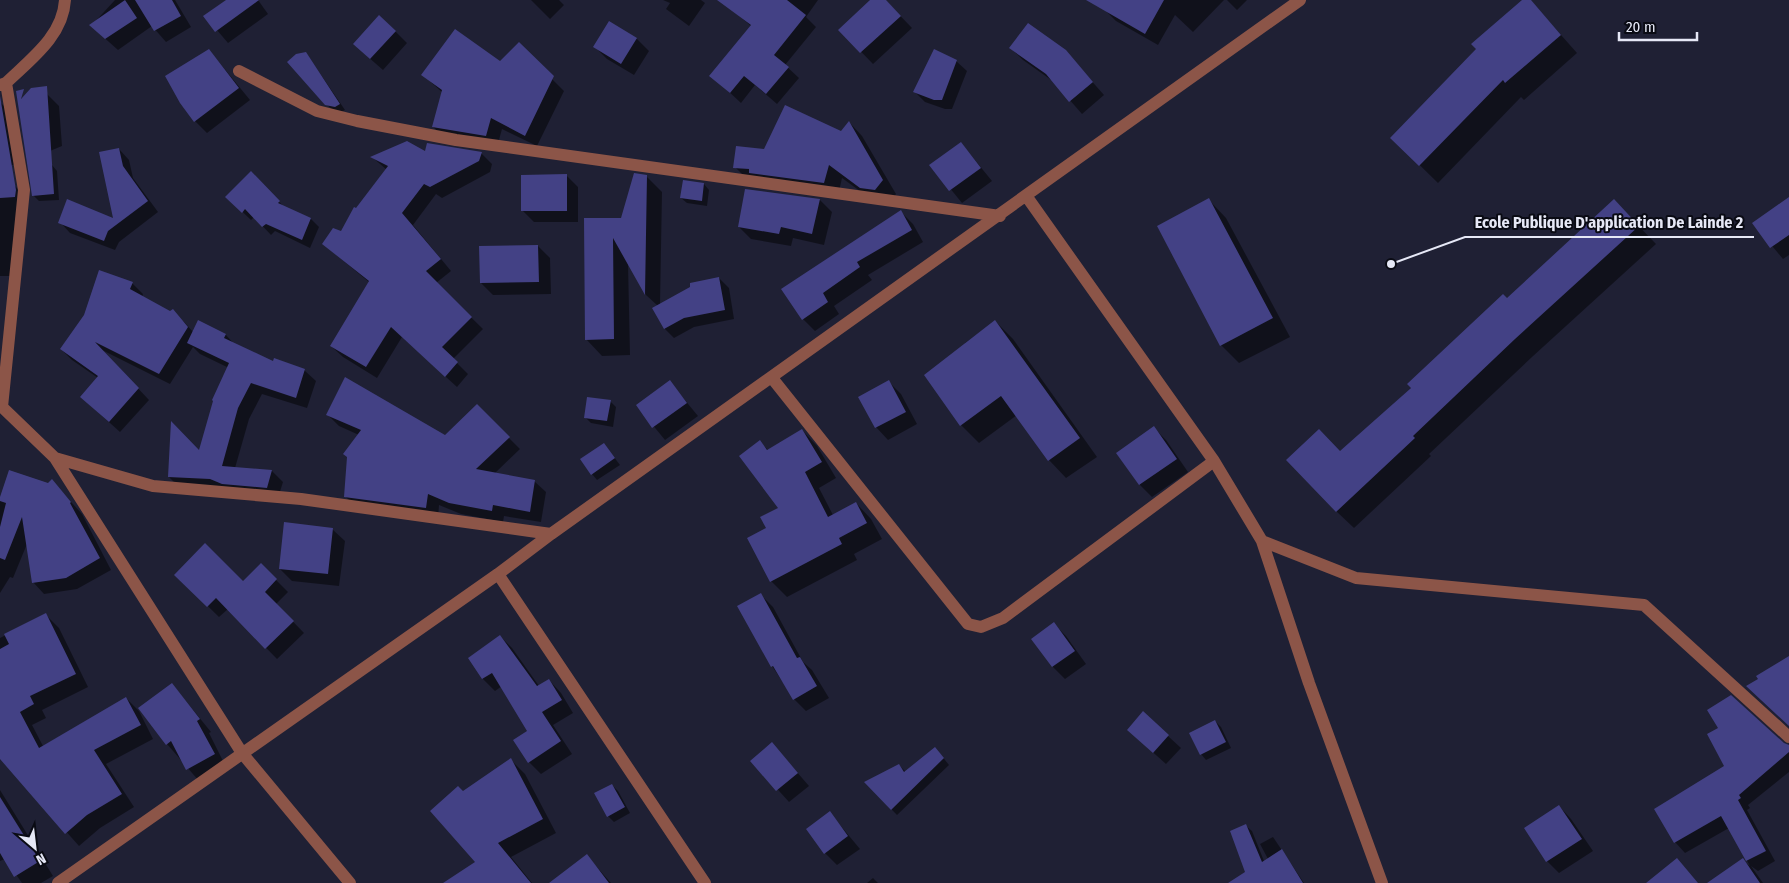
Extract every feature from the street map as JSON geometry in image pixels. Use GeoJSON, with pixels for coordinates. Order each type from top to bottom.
{"type":"FeatureCollection","features":[{"type":"Feature","properties":{"kind":"street"},"geometry":{"type":"LineString","coordinates":[[65,0],[64,14],[55,34],[3,84],[24,190],[1,406],[55,458],[242,753],[350,883]]}},
{"type":"Feature","properties":{"kind":"street"},"geometry":{"type":"LineString","coordinates":[[58,883],[498,574],[551,534],[1000,216],[1300,0]]}},
{"type":"Feature","properties":{"kind":"street"},"geometry":{"type":"LineString","coordinates":[[240,70],[317,111],[357,121],[466,141],[1000,216]]}},
{"type":"Feature","properties":{"kind":"street"},"geometry":{"type":"LineString","coordinates":[[1026,196],[1214,461],[1262,541],[1309,683],[1382,883]]}},
{"type":"Feature","properties":{"kind":"street"},"geometry":{"type":"LineString","coordinates":[[772,378],[968,624],[981,627],[1002,618],[1214,461]]}},
{"type":"Feature","properties":{"kind":"street"},"geometry":{"type":"LineString","coordinates":[[55,458],[153,486],[301,499],[551,534]]}},
{"type":"Feature","properties":{"kind":"street"},"geometry":{"type":"LineString","coordinates":[[1262,541],[1356,578],[1644,605],[1789,737]]}},
{"type":"Feature","properties":{"kind":"street"},"geometry":{"type":"LineString","coordinates":[[498,574],[705,883]]}},
{"type":"Feature","properties":{"kind":"building"},"geometry":{"type":"Polygon","coordinates":[[[125,0],[137,18],[105,39],[89,25],[125,0]]]}},
{"type":"Feature","properties":{"kind":"building"},"geometry":{"type":"Polygon","coordinates":[[[135,0],[172,0],[181,16],[154,31],[135,0]]]}},
{"type":"Feature","properties":{"kind":"building"},"geometry":{"type":"Polygon","coordinates":[[[226,0],[259,0],[215,32],[203,16],[226,0]]]}},
{"type":"Feature","properties":{"kind":"building"},"geometry":{"type":"Polygon","coordinates":[[[717,0],[787,0],[806,15],[774,55],[789,67],[766,94],[744,76],[730,93],[709,76],[751,25],[717,0]]]}},
{"type":"Feature","properties":{"kind":"building"},"geometry":{"type":"Polygon","coordinates":[[[870,0],[886,0],[901,16],[860,53],[838,30],[870,0]]]}},
{"type":"Feature","properties":{"kind":"building"},"geometry":{"type":"Polygon","coordinates":[[[1086,0],[1164,0],[1145,34],[1086,0]]]}},
{"type":"Feature","properties":{"kind":"building"},"geometry":{"type":"Polygon","coordinates":[[[1522,0],[1531,0],[1561,35],[1505,83],[1503,80],[1419,166],[1390,138],[1476,49],[1471,44],[1522,0]]]}},
{"type":"Feature","properties":{"kind":"building"},"geometry":{"type":"Polygon","coordinates":[[[379,15],[396,31],[370,59],[353,44],[379,15]]]}},
{"type":"Feature","properties":{"kind":"building"},"geometry":{"type":"Polygon","coordinates":[[[609,21],[637,38],[621,64],[593,47],[609,21]]]}},
{"type":"Feature","properties":{"kind":"building"},"geometry":{"type":"Polygon","coordinates":[[[1028,23],[1066,50],[1093,82],[1069,102],[1046,74],[1009,48],[1028,23]]]}},
{"type":"Feature","properties":{"kind":"building"},"geometry":{"type":"Polygon","coordinates":[[[455,29],[500,61],[519,42],[554,76],[525,136],[491,118],[486,136],[432,127],[442,90],[421,75],[455,29]]]}},
{"type":"Feature","properties":{"kind":"building"},"geometry":{"type":"Polygon","coordinates":[[[209,49],[239,88],[194,122],[180,103],[165,76],[209,49]]]}},
{"type":"Feature","properties":{"kind":"building"},"geometry":{"type":"Polygon","coordinates":[[[934,49],[957,60],[942,100],[934,100],[913,92],[934,49]]]}},
{"type":"Feature","properties":{"kind":"building"},"geometry":{"type":"Polygon","coordinates":[[[306,52],[340,104],[335,107],[325,105],[287,62],[296,54],[306,52]]]}},
{"type":"Feature","properties":{"kind":"building"},"geometry":{"type":"Polygon","coordinates":[[[47,86],[54,194],[32,196],[16,91],[24,89],[21,99],[31,88],[47,86]]]}},
{"type":"Feature","properties":{"kind":"building"},"geometry":{"type":"Polygon","coordinates":[[[0,96],[16,190],[15,197],[0,198],[0,96]]]}},
{"type":"Feature","properties":{"kind":"building"},"geometry":{"type":"Polygon","coordinates":[[[785,105],[841,131],[849,121],[883,180],[875,190],[860,188],[829,165],[824,183],[749,173],[749,169],[733,168],[736,146],[764,149],[785,105]]]}},
{"type":"Feature","properties":{"kind":"building"},"geometry":{"type":"Polygon","coordinates":[[[407,141],[425,151],[427,143],[482,152],[479,161],[430,187],[424,184],[402,213],[441,259],[426,271],[472,317],[442,347],[458,362],[445,377],[391,327],[366,367],[330,346],[369,281],[322,244],[333,228],[341,231],[354,207],[356,208],[388,166],[370,157],[407,141]]]}},
{"type":"Feature","properties":{"kind":"building"},"geometry":{"type":"Polygon","coordinates":[[[961,142],[981,168],[949,191],[929,165],[961,142]]]}},
{"type":"Feature","properties":{"kind":"building"},"geometry":{"type":"Polygon","coordinates":[[[119,148],[123,166],[148,201],[108,231],[104,241],[58,223],[67,199],[113,218],[99,152],[119,148]]]}},
{"type":"Feature","properties":{"kind":"building"},"geometry":{"type":"Polygon","coordinates":[[[251,171],[280,201],[278,203],[311,218],[302,240],[266,224],[262,227],[245,209],[242,213],[225,197],[251,171]]]}},
{"type":"Feature","properties":{"kind":"building"},"geometry":{"type":"Polygon","coordinates":[[[634,173],[647,175],[645,295],[613,238],[614,339],[585,340],[584,218],[621,218],[634,173]]]}},
{"type":"Feature","properties":{"kind":"building"},"geometry":{"type":"Polygon","coordinates":[[[567,174],[567,211],[521,211],[521,175],[567,174]]]}},
{"type":"Feature","properties":{"kind":"building"},"geometry":{"type":"Polygon","coordinates":[[[683,180],[704,183],[702,201],[680,198],[683,180]]]}},
{"type":"Feature","properties":{"kind":"building"},"geometry":{"type":"Polygon","coordinates":[[[745,189],[820,199],[812,234],[781,227],[779,234],[738,227],[745,189]]]}},
{"type":"Feature","properties":{"kind":"building"},"geometry":{"type":"Polygon","coordinates":[[[1789,197],[1789,235],[1770,248],[1752,223],[1789,197]]]}},
{"type":"Feature","properties":{"kind":"building"},"geometry":{"type":"Polygon","coordinates":[[[1209,198],[1273,318],[1220,346],[1157,226],[1209,198]]]}},
{"type":"Feature","properties":{"kind":"building"},"geometry":{"type":"Polygon","coordinates":[[[1614,199],[1639,226],[1515,339],[1413,436],[1415,438],[1336,512],[1286,460],[1319,429],[1340,451],[1411,388],[1407,384],[1503,294],[1507,298],[1614,199]]]}},
{"type":"Feature","properties":{"kind":"building"},"geometry":{"type":"Polygon","coordinates":[[[901,210],[912,230],[857,262],[860,267],[823,293],[828,302],[802,320],[781,289],[901,210]]]}},
{"type":"Feature","properties":{"kind":"building"},"geometry":{"type":"Polygon","coordinates":[[[538,245],[539,282],[480,283],[479,246],[538,245]]]}},
{"type":"Feature","properties":{"kind":"building"},"geometry":{"type":"Polygon","coordinates":[[[99,270],[133,282],[130,289],[170,311],[173,309],[188,327],[159,374],[95,342],[139,388],[109,422],[80,397],[98,376],[60,349],[84,315],[99,270]]]}},
{"type":"Feature","properties":{"kind":"building"},"geometry":{"type":"Polygon","coordinates":[[[719,277],[725,310],[684,318],[664,329],[652,308],[690,287],[690,283],[719,277]]]}},
{"type":"Feature","properties":{"kind":"building"},"geometry":{"type":"Polygon","coordinates":[[[198,320],[226,334],[224,338],[273,361],[274,358],[305,369],[296,398],[251,383],[238,408],[222,466],[272,470],[267,488],[222,484],[210,479],[168,477],[171,421],[199,450],[212,400],[229,363],[187,343],[198,320]]]}},
{"type":"Feature","properties":{"kind":"building"},"geometry":{"type":"Polygon","coordinates":[[[995,320],[1080,438],[1048,461],[1001,396],[960,426],[924,375],[995,320]]]}},
{"type":"Feature","properties":{"kind":"building"},"geometry":{"type":"Polygon","coordinates":[[[345,377],[445,435],[477,404],[510,437],[476,469],[535,480],[530,512],[493,505],[492,511],[449,503],[428,494],[426,508],[344,497],[347,457],[343,454],[361,430],[326,415],[345,377]]]}},
{"type":"Feature","properties":{"kind":"building"},"geometry":{"type":"Polygon","coordinates":[[[670,380],[687,403],[652,428],[636,405],[670,380]]]}},
{"type":"Feature","properties":{"kind":"building"},"geometry":{"type":"Polygon","coordinates":[[[889,380],[906,412],[875,428],[858,397],[889,380]]]}},
{"type":"Feature","properties":{"kind":"building"},"geometry":{"type":"Polygon","coordinates":[[[587,397],[611,400],[607,421],[584,418],[587,397]]]}},
{"type":"Feature","properties":{"kind":"building"},"geometry":{"type":"Polygon","coordinates":[[[1154,426],[1177,459],[1139,485],[1116,453],[1154,426]]]}},
{"type":"Feature","properties":{"kind":"building"},"geometry":{"type":"Polygon","coordinates":[[[802,429],[822,462],[805,472],[828,517],[856,502],[867,523],[839,538],[842,544],[770,582],[747,538],[766,528],[760,517],[778,508],[739,456],[760,440],[767,450],[802,429]]]}},
{"type":"Feature","properties":{"kind":"building"},"geometry":{"type":"Polygon","coordinates":[[[604,443],[615,458],[591,475],[580,459],[604,443]]]}},
{"type":"Feature","properties":{"kind":"building"},"geometry":{"type":"Polygon","coordinates":[[[9,470],[48,483],[52,479],[71,502],[100,558],[66,578],[32,583],[22,517],[5,560],[0,558],[0,527],[6,503],[0,501],[0,497],[9,470]]]}},
{"type":"Feature","properties":{"kind":"building"},"geometry":{"type":"Polygon","coordinates":[[[284,522],[333,528],[328,574],[279,569],[284,522]]]}},
{"type":"Feature","properties":{"kind":"building"},"geometry":{"type":"Polygon","coordinates":[[[205,543],[243,581],[261,563],[277,579],[265,592],[294,621],[265,649],[216,598],[207,607],[174,575],[205,543]]]}},
{"type":"Feature","properties":{"kind":"building"},"geometry":{"type":"Polygon","coordinates":[[[761,593],[797,658],[800,657],[817,686],[793,700],[773,666],[771,667],[737,606],[761,593]]]}},
{"type":"Feature","properties":{"kind":"building"},"geometry":{"type":"Polygon","coordinates":[[[46,613],[76,674],[30,696],[34,704],[20,712],[39,748],[126,697],[141,725],[94,750],[122,794],[87,815],[65,834],[0,759],[0,649],[9,644],[4,634],[46,613]]]}},
{"type":"Feature","properties":{"kind":"building"},"geometry":{"type":"Polygon","coordinates":[[[1054,622],[1075,651],[1052,667],[1031,639],[1054,622]]]}},
{"type":"Feature","properties":{"kind":"building"},"geometry":{"type":"Polygon","coordinates":[[[500,635],[537,686],[549,679],[562,700],[542,712],[561,741],[528,763],[513,740],[527,731],[492,673],[482,679],[468,658],[500,635]]]}},
{"type":"Feature","properties":{"kind":"building"},"geometry":{"type":"Polygon","coordinates":[[[1789,656],[1789,726],[1746,686],[1758,679],[1756,676],[1789,656]]]}},
{"type":"Feature","properties":{"kind":"building"},"geometry":{"type":"Polygon","coordinates":[[[172,683],[200,719],[197,721],[215,754],[186,770],[171,741],[166,745],[138,708],[172,683]]]}},
{"type":"Feature","properties":{"kind":"building"},"geometry":{"type":"Polygon","coordinates":[[[1731,695],[1784,743],[1789,745],[1789,752],[1739,795],[1741,798],[1738,800],[1766,851],[1746,861],[1721,816],[1674,843],[1654,809],[1724,766],[1707,734],[1718,728],[1707,710],[1731,695]]]}},
{"type":"Feature","properties":{"kind":"building"},"geometry":{"type":"Polygon","coordinates":[[[1143,711],[1169,735],[1153,753],[1127,730],[1143,711]]]}},
{"type":"Feature","properties":{"kind":"building"},"geometry":{"type":"Polygon","coordinates":[[[1215,720],[1226,742],[1200,755],[1189,733],[1215,720]]]}},
{"type":"Feature","properties":{"kind":"building"},"geometry":{"type":"Polygon","coordinates":[[[772,742],[798,773],[776,791],[750,761],[772,742]]]}},
{"type":"Feature","properties":{"kind":"building"},"geometry":{"type":"Polygon","coordinates":[[[935,747],[944,758],[891,810],[864,782],[899,764],[904,772],[935,747]]]}},
{"type":"Feature","properties":{"kind":"building"},"geometry":{"type":"Polygon","coordinates":[[[511,758],[543,819],[498,843],[531,883],[443,883],[475,862],[430,811],[458,786],[463,791],[511,758]]]}},
{"type":"Feature","properties":{"kind":"building"},"geometry":{"type":"Polygon","coordinates":[[[612,784],[625,807],[607,817],[594,793],[612,784]]]}},
{"type":"Feature","properties":{"kind":"building"},"geometry":{"type":"Polygon","coordinates":[[[0,797],[40,861],[14,877],[0,853],[0,797]]]}},
{"type":"Feature","properties":{"kind":"building"},"geometry":{"type":"Polygon","coordinates":[[[1559,805],[1582,839],[1546,862],[1524,828],[1559,805]]]}},
{"type":"Feature","properties":{"kind":"building"},"geometry":{"type":"Polygon","coordinates":[[[830,811],[848,836],[824,854],[806,829],[830,811]]]}},
{"type":"Feature","properties":{"kind":"building"},"geometry":{"type":"Polygon","coordinates":[[[1246,824],[1262,862],[1282,849],[1303,883],[1228,883],[1245,872],[1230,831],[1246,824]]]}},
{"type":"Feature","properties":{"kind":"building"},"geometry":{"type":"Polygon","coordinates":[[[587,854],[609,883],[549,883],[587,854]]]}},
{"type":"Feature","properties":{"kind":"building"},"geometry":{"type":"Polygon","coordinates":[[[1677,858],[1698,883],[1646,883],[1677,858]]]}},
{"type":"Feature","properties":{"kind":"building"},"geometry":{"type":"Polygon","coordinates":[[[1743,858],[1760,883],[1707,883],[1743,858]]]}},
{"type":"Feature","properties":{"kind":"place","name":"Ecole Publique D'application De Lainde 2"},"geometry":{"type":"Point","coordinates":[1391,264]}}]}
